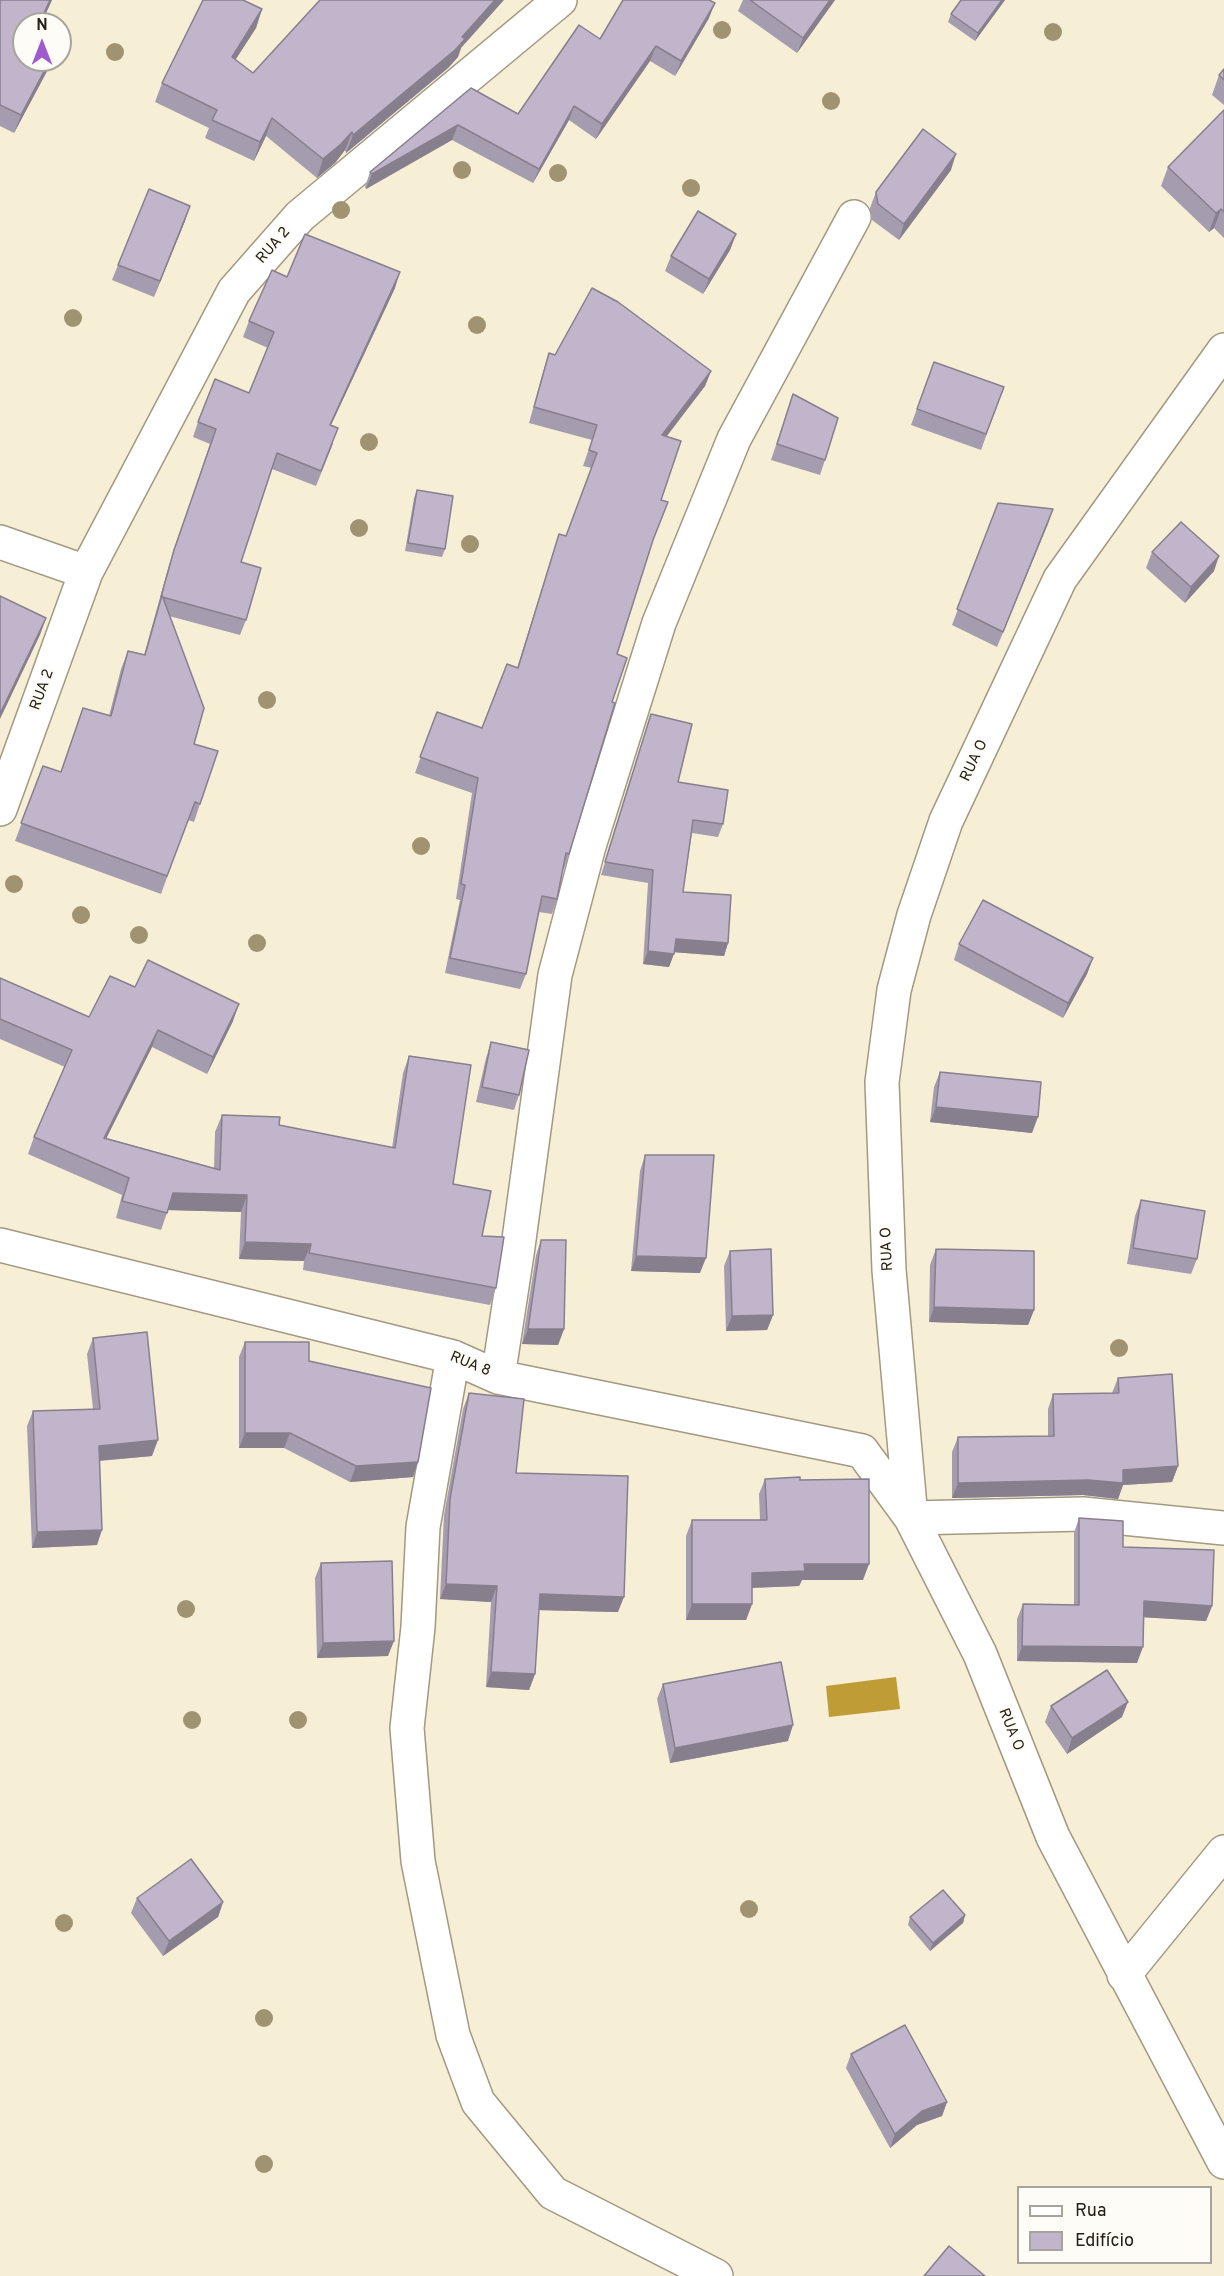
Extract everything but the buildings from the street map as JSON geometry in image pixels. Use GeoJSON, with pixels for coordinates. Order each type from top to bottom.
{"type":"FeatureCollection","features":[{"type":"Feature","properties":{"kind":"street","name":"RUA 2"},"geometry":{"type":"LineString","coordinates":[[0,809],[86,572],[234,291],[300,216],[560,0]]}},
{"type":"Feature","properties":{"kind":"street"},"geometry":{"type":"LineString","coordinates":[[498,1377],[555,975],[589,846],[659,623],[734,439],[854,217]]}},
{"type":"Feature","properties":{"kind":"street","name":"RUA O"},"geometry":{"type":"LineString","coordinates":[[1224,350],[1060,579],[946,821],[914,915],[894,990],[882,1082],[889,1270],[911,1518],[980,1654],[1053,1837],[1224,2162]]}},
{"type":"Feature","properties":{"kind":"street"},"geometry":{"type":"LineString","coordinates":[[0,542],[86,572]]}},
{"type":"Feature","properties":{"kind":"street","name":"RUA 8"},"geometry":{"type":"LineString","coordinates":[[0,1245],[453,1357],[498,1377],[862,1451],[911,1518]]}},
{"type":"Feature","properties":{"kind":"street"},"geometry":{"type":"LineString","coordinates":[[453,1357],[423,1527],[418,1627],[407,1728],[418,1861],[453,2034],[478,2102],[553,2193],[716,2276]]}},
{"type":"Feature","properties":{"kind":"street"},"geometry":{"type":"LineString","coordinates":[[911,1518],[1083,1514],[1224,1528]]}},
{"type":"Feature","properties":{"kind":"street"},"geometry":{"type":"LineString","coordinates":[[1124,1975],[1224,1852]]}},
{"type":"Feature","properties":{"kind":"shaded area"},"geometry":{"type":"Polygon","coordinates":[[[896,1677],[900,1709],[829,1717],[826,1686],[896,1677]]]}}]}
